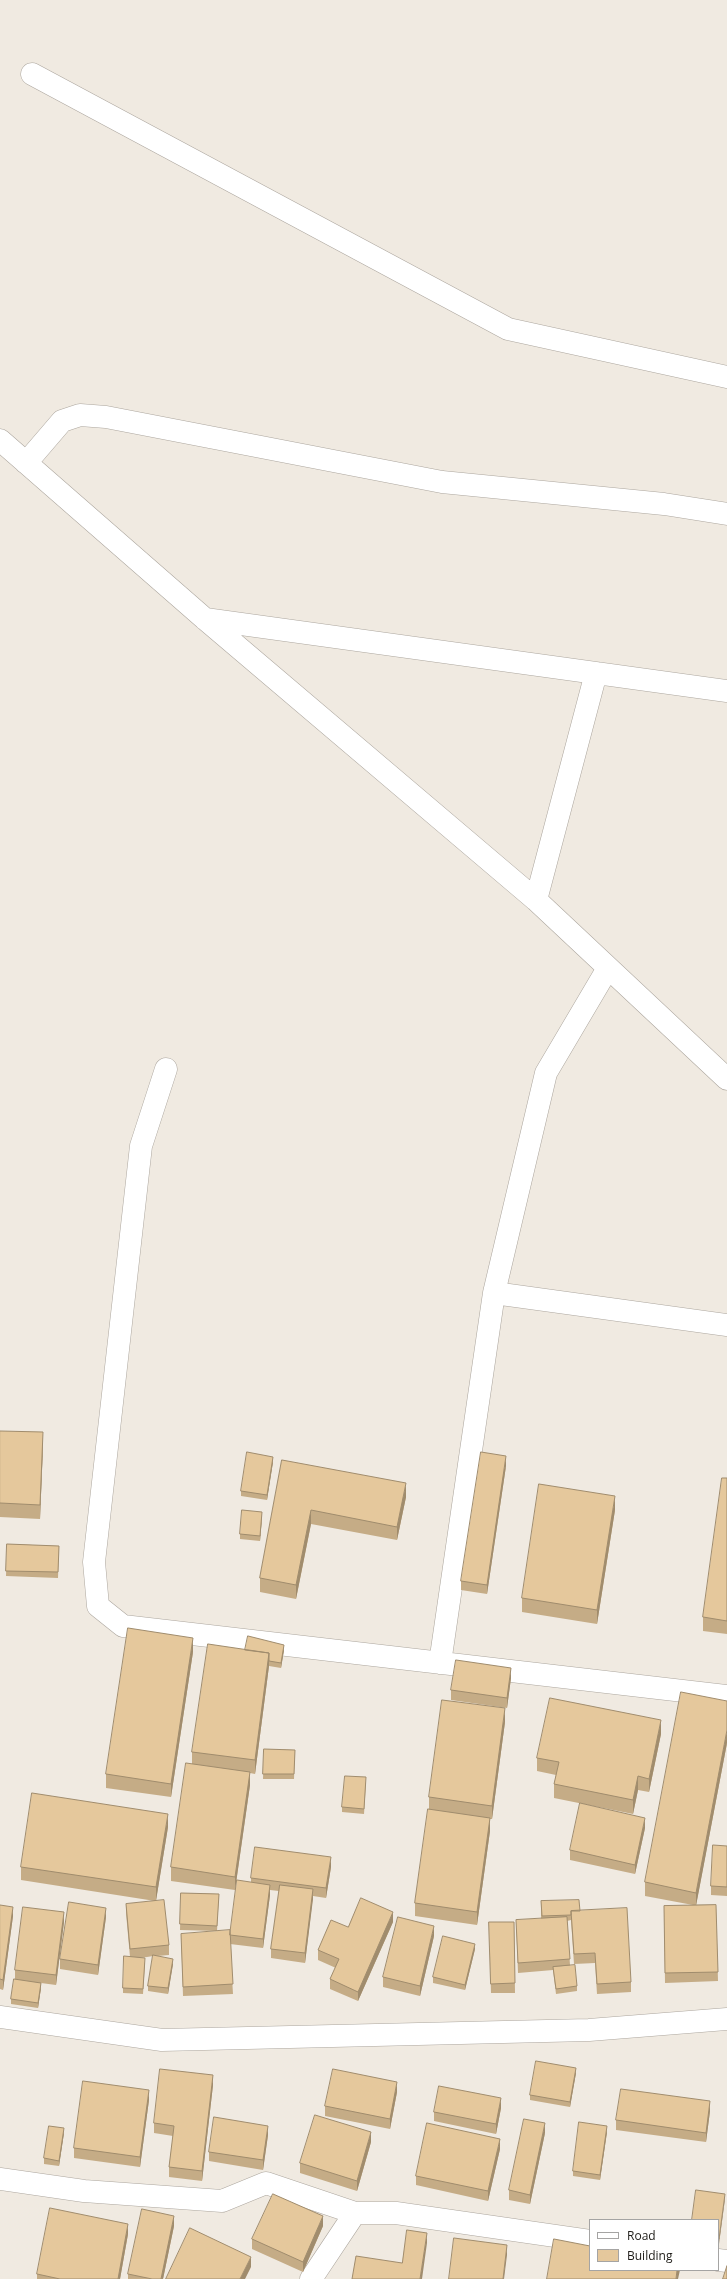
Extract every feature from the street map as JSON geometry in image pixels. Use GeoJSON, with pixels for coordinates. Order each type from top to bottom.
{"type":"FeatureCollection","features":[{"type":"Feature","properties":{"kind":"street"},"geometry":{"type":"LineString","coordinates":[[32,74],[508,329],[727,377]]}},
{"type":"Feature","properties":{"kind":"street"},"geometry":{"type":"LineString","coordinates":[[26,463],[62,421],[80,415],[106,417],[442,482],[664,504],[727,514]]}},
{"type":"Feature","properties":{"kind":"street"},"geometry":{"type":"LineString","coordinates":[[0,440],[205,619],[536,900],[727,1079]]}},
{"type":"Feature","properties":{"kind":"street"},"geometry":{"type":"LineString","coordinates":[[205,619],[727,691]]}},
{"type":"Feature","properties":{"kind":"street"},"geometry":{"type":"LineString","coordinates":[[536,900],[596,673]]}},
{"type":"Feature","properties":{"kind":"street"},"geometry":{"type":"LineString","coordinates":[[440,1663],[494,1293],[546,1073],[608,968]]}},
{"type":"Feature","properties":{"kind":"street"},"geometry":{"type":"LineString","coordinates":[[166,1069],[141,1146],[94,1562],[98,1606],[123,1626],[727,1696]]}},
{"type":"Feature","properties":{"kind":"street"},"geometry":{"type":"LineString","coordinates":[[494,1293],[727,1325]]}},
{"type":"Feature","properties":{"kind":"street"},"geometry":{"type":"LineString","coordinates":[[0,2017],[162,2040],[589,2030],[727,2019]]}},
{"type":"Feature","properties":{"kind":"street"},"geometry":{"type":"LineString","coordinates":[[0,2179],[84,2191],[222,2201],[266,2183],[355,2213],[396,2213],[589,2241]]}},
{"type":"Feature","properties":{"kind":"street"},"geometry":{"type":"LineString","coordinates":[[311,2279],[355,2213]]}},
{"type":"Feature","properties":{"kind":"building"},"geometry":{"type":"Polygon","coordinates":[[[0,1431],[43,1432],[40,1505],[0,1503],[0,1431]]]}},
{"type":"Feature","properties":{"kind":"building"},"geometry":{"type":"Polygon","coordinates":[[[247,1452],[273,1457],[267,1495],[241,1491],[247,1452]]]}},
{"type":"Feature","properties":{"kind":"building"},"geometry":{"type":"Polygon","coordinates":[[[481,1452],[506,1456],[487,1585],[461,1581],[481,1452]]]}},
{"type":"Feature","properties":{"kind":"building"},"geometry":{"type":"Polygon","coordinates":[[[282,1460],[406,1483],[397,1527],[311,1510],[296,1585],[260,1578],[282,1460]]]}},
{"type":"Feature","properties":{"kind":"building"},"geometry":{"type":"Polygon","coordinates":[[[722,1478],[727,1478],[727,1621],[703,1617],[722,1478]]]}},
{"type":"Feature","properties":{"kind":"building"},"geometry":{"type":"Polygon","coordinates":[[[539,1484],[615,1496],[597,1610],[522,1598],[539,1484]]]}},
{"type":"Feature","properties":{"kind":"building"},"geometry":{"type":"Polygon","coordinates":[[[242,1510],[262,1512],[260,1536],[240,1534],[242,1510]]]}},
{"type":"Feature","properties":{"kind":"building"},"geometry":{"type":"Polygon","coordinates":[[[7,1544],[59,1546],[58,1572],[6,1571],[7,1544]]]}},
{"type":"Feature","properties":{"kind":"building"},"geometry":{"type":"Polygon","coordinates":[[[128,1628],[193,1638],[171,1784],[106,1774],[128,1628]]]}},
{"type":"Feature","properties":{"kind":"building"},"geometry":{"type":"Polygon","coordinates":[[[248,1636],[284,1645],[281,1663],[269,1661],[269,1653],[245,1650],[248,1636]]]}},
{"type":"Feature","properties":{"kind":"building"},"geometry":{"type":"Polygon","coordinates":[[[208,1644],[269,1653],[255,1760],[192,1752],[208,1644]]]}},
{"type":"Feature","properties":{"kind":"building"},"geometry":{"type":"Polygon","coordinates":[[[456,1660],[511,1668],[507,1698],[451,1690],[456,1660]]]}},
{"type":"Feature","properties":{"kind":"building"},"geometry":{"type":"Polygon","coordinates":[[[681,1692],[727,1701],[727,1730],[696,1893],[645,1882],[681,1692]]]}},
{"type":"Feature","properties":{"kind":"building"},"geometry":{"type":"Polygon","coordinates":[[[550,1698],[661,1720],[649,1779],[638,1776],[633,1800],[554,1784],[559,1762],[537,1758],[550,1698]]]}},
{"type":"Feature","properties":{"kind":"building"},"geometry":{"type":"Polygon","coordinates":[[[442,1700],[505,1708],[492,1806],[429,1797],[442,1700]]]}},
{"type":"Feature","properties":{"kind":"building"},"geometry":{"type":"Polygon","coordinates":[[[264,1749],[295,1750],[294,1774],[263,1774],[264,1749]]]}},
{"type":"Feature","properties":{"kind":"building"},"geometry":{"type":"Polygon","coordinates":[[[186,1763],[250,1772],[235,1877],[171,1867],[186,1763]]]}},
{"type":"Feature","properties":{"kind":"building"},"geometry":{"type":"Polygon","coordinates":[[[345,1776],[366,1777],[364,1809],[342,1807],[345,1776]]]}},
{"type":"Feature","properties":{"kind":"building"},"geometry":{"type":"Polygon","coordinates":[[[32,1793],[168,1814],[156,1887],[21,1867],[32,1793]]]}},
{"type":"Feature","properties":{"kind":"building"},"geometry":{"type":"Polygon","coordinates":[[[580,1803],[645,1818],[635,1865],[570,1850],[580,1803]]]}},
{"type":"Feature","properties":{"kind":"building"},"geometry":{"type":"Polygon","coordinates":[[[428,1809],[490,1818],[477,1912],[415,1903],[428,1809]]]}},
{"type":"Feature","properties":{"kind":"building"},"geometry":{"type":"Polygon","coordinates":[[[713,1845],[727,1846],[727,1887],[711,1886],[713,1845]]]}},
{"type":"Feature","properties":{"kind":"building"},"geometry":{"type":"Polygon","coordinates":[[[255,1847],[331,1857],[326,1888],[251,1878],[255,1847]]]}},
{"type":"Feature","properties":{"kind":"building"},"geometry":{"type":"Polygon","coordinates":[[[237,1880],[270,1885],[263,1939],[230,1935],[237,1880]]]}},
{"type":"Feature","properties":{"kind":"building"},"geometry":{"type":"Polygon","coordinates":[[[280,1885],[313,1889],[305,1953],[271,1949],[280,1885]]]}},
{"type":"Feature","properties":{"kind":"building"},"geometry":{"type":"Polygon","coordinates":[[[181,1893],[219,1894],[217,1926],[180,1924],[181,1893]]]}},
{"type":"Feature","properties":{"kind":"building"},"geometry":{"type":"Polygon","coordinates":[[[361,1898],[393,1912],[358,1992],[330,1979],[339,1959],[318,1950],[331,1920],[348,1927],[361,1898]]]}},
{"type":"Feature","properties":{"kind":"building"},"geometry":{"type":"Polygon","coordinates":[[[164,1900],[169,1945],[130,1949],[126,1904],[164,1900]]]}},
{"type":"Feature","properties":{"kind":"building"},"geometry":{"type":"Polygon","coordinates":[[[579,1900],[580,1911],[571,1911],[571,1915],[542,1916],[541,1901],[579,1900]]]}},
{"type":"Feature","properties":{"kind":"building"},"geometry":{"type":"Polygon","coordinates":[[[69,1902],[106,1908],[98,1965],[60,1959],[69,1902]]]}},
{"type":"Feature","properties":{"kind":"building"},"geometry":{"type":"Polygon","coordinates":[[[0,1905],[13,1907],[3,1980],[0,1979],[0,1905]]]}},
{"type":"Feature","properties":{"kind":"building"},"geometry":{"type":"Polygon","coordinates":[[[716,1905],[718,1972],[665,1973],[664,1906],[716,1905]]]}},
{"type":"Feature","properties":{"kind":"building"},"geometry":{"type":"Polygon","coordinates":[[[23,1907],[64,1912],[56,1975],[15,1970],[23,1907]]]}},
{"type":"Feature","properties":{"kind":"building"},"geometry":{"type":"Polygon","coordinates":[[[627,1908],[631,1982],[597,1984],[595,1953],[574,1954],[571,1911],[627,1908]]]}},
{"type":"Feature","properties":{"kind":"building"},"geometry":{"type":"Polygon","coordinates":[[[398,1917],[434,1926],[420,1986],[383,1977],[398,1917]]]}},
{"type":"Feature","properties":{"kind":"building"},"geometry":{"type":"Polygon","coordinates":[[[567,1917],[570,1959],[518,1963],[516,1920],[567,1917]]]}},
{"type":"Feature","properties":{"kind":"building"},"geometry":{"type":"Polygon","coordinates":[[[489,1922],[514,1922],[515,1983],[491,1984],[489,1922]]]}},
{"type":"Feature","properties":{"kind":"building"},"geometry":{"type":"Polygon","coordinates":[[[230,1930],[233,1984],[183,1987],[181,1934],[230,1930]]]}},
{"type":"Feature","properties":{"kind":"building"},"geometry":{"type":"Polygon","coordinates":[[[443,1936],[475,1944],[465,1985],[433,1977],[443,1936]]]}},
{"type":"Feature","properties":{"kind":"building"},"geometry":{"type":"Polygon","coordinates":[[[153,1955],[173,1959],[168,1988],[148,1986],[153,1955]]]}},
{"type":"Feature","properties":{"kind":"building"},"geometry":{"type":"Polygon","coordinates":[[[124,1956],[145,1958],[143,1989],[123,1988],[124,1956]]]}},
{"type":"Feature","properties":{"kind":"building"},"geometry":{"type":"Polygon","coordinates":[[[575,1965],[577,1986],[556,1989],[553,1967],[575,1965]]]}},
{"type":"Feature","properties":{"kind":"building"},"geometry":{"type":"Polygon","coordinates":[[[14,1979],[41,1983],[38,2003],[11,1999],[14,1979]]]}},
{"type":"Feature","properties":{"kind":"building"},"geometry":{"type":"Polygon","coordinates":[[[536,2061],[576,2068],[570,2102],[530,2095],[536,2061]]]}},
{"type":"Feature","properties":{"kind":"building"},"geometry":{"type":"Polygon","coordinates":[[[160,2069],[213,2075],[202,2171],[169,2167],[174,2126],[154,2123],[160,2069]]]}},
{"type":"Feature","properties":{"kind":"building"},"geometry":{"type":"Polygon","coordinates":[[[333,2069],[397,2082],[390,2119],[325,2106],[333,2069]]]}},
{"type":"Feature","properties":{"kind":"building"},"geometry":{"type":"Polygon","coordinates":[[[83,2081],[149,2090],[140,2157],[74,2148],[83,2081]]]}},
{"type":"Feature","properties":{"kind":"building"},"geometry":{"type":"Polygon","coordinates":[[[439,2086],[501,2098],[496,2124],[434,2112],[439,2086]]]}},
{"type":"Feature","properties":{"kind":"building"},"geometry":{"type":"Polygon","coordinates":[[[621,2089],[710,2101],[706,2133],[616,2120],[621,2089]]]}},
{"type":"Feature","properties":{"kind":"building"},"geometry":{"type":"Polygon","coordinates":[[[315,2115],[371,2132],[357,2181],[300,2163],[315,2115]]]}},
{"type":"Feature","properties":{"kind":"building"},"geometry":{"type":"Polygon","coordinates":[[[214,2117],[268,2126],[263,2160],[209,2152],[214,2117]]]}},
{"type":"Feature","properties":{"kind":"building"},"geometry":{"type":"Polygon","coordinates":[[[524,2119],[545,2123],[530,2195],[509,2190],[524,2119]]]}},
{"type":"Feature","properties":{"kind":"building"},"geometry":{"type":"Polygon","coordinates":[[[579,2122],[607,2126],[600,2175],[573,2171],[579,2122]]]}},
{"type":"Feature","properties":{"kind":"building"},"geometry":{"type":"Polygon","coordinates":[[[427,2123],[500,2139],[488,2191],[416,2176],[427,2123]]]}},
{"type":"Feature","properties":{"kind":"building"},"geometry":{"type":"Polygon","coordinates":[[[49,2126],[64,2128],[59,2161],[44,2158],[49,2126]]]}},
{"type":"Feature","properties":{"kind":"building"},"geometry":{"type":"Polygon","coordinates":[[[696,2190],[725,2194],[719,2239],[719,2219],[692,2219],[696,2190]]]}},
{"type":"Feature","properties":{"kind":"building"},"geometry":{"type":"Polygon","coordinates":[[[273,2194],[323,2216],[303,2262],[252,2239],[273,2194]]]}},
{"type":"Feature","properties":{"kind":"building"},"geometry":{"type":"Polygon","coordinates":[[[50,2208],[128,2224],[118,2279],[60,2279],[37,2274],[50,2208]]]}},
{"type":"Feature","properties":{"kind":"building"},"geometry":{"type":"Polygon","coordinates":[[[142,2209],[174,2216],[161,2279],[152,2279],[128,2274],[142,2209]]]}},
{"type":"Feature","properties":{"kind":"building"},"geometry":{"type":"Polygon","coordinates":[[[190,2228],[251,2257],[240,2279],[166,2279],[190,2228]]]}},
{"type":"Feature","properties":{"kind":"building"},"geometry":{"type":"Polygon","coordinates":[[[407,2230],[427,2233],[420,2279],[352,2279],[356,2256],[402,2263],[407,2230]]]}},
{"type":"Feature","properties":{"kind":"building"},"geometry":{"type":"Polygon","coordinates":[[[454,2238],[507,2245],[503,2279],[449,2279],[454,2238]]]}},
{"type":"Feature","properties":{"kind":"building"},"geometry":{"type":"Polygon","coordinates":[[[554,2239],[589,2246],[589,2271],[677,2271],[676,2279],[547,2279],[554,2239]]]}},
{"type":"Feature","properties":{"kind":"building"},"geometry":{"type":"Polygon","coordinates":[[[727,2266],[727,2279],[723,2279],[727,2266]]]}}]}
